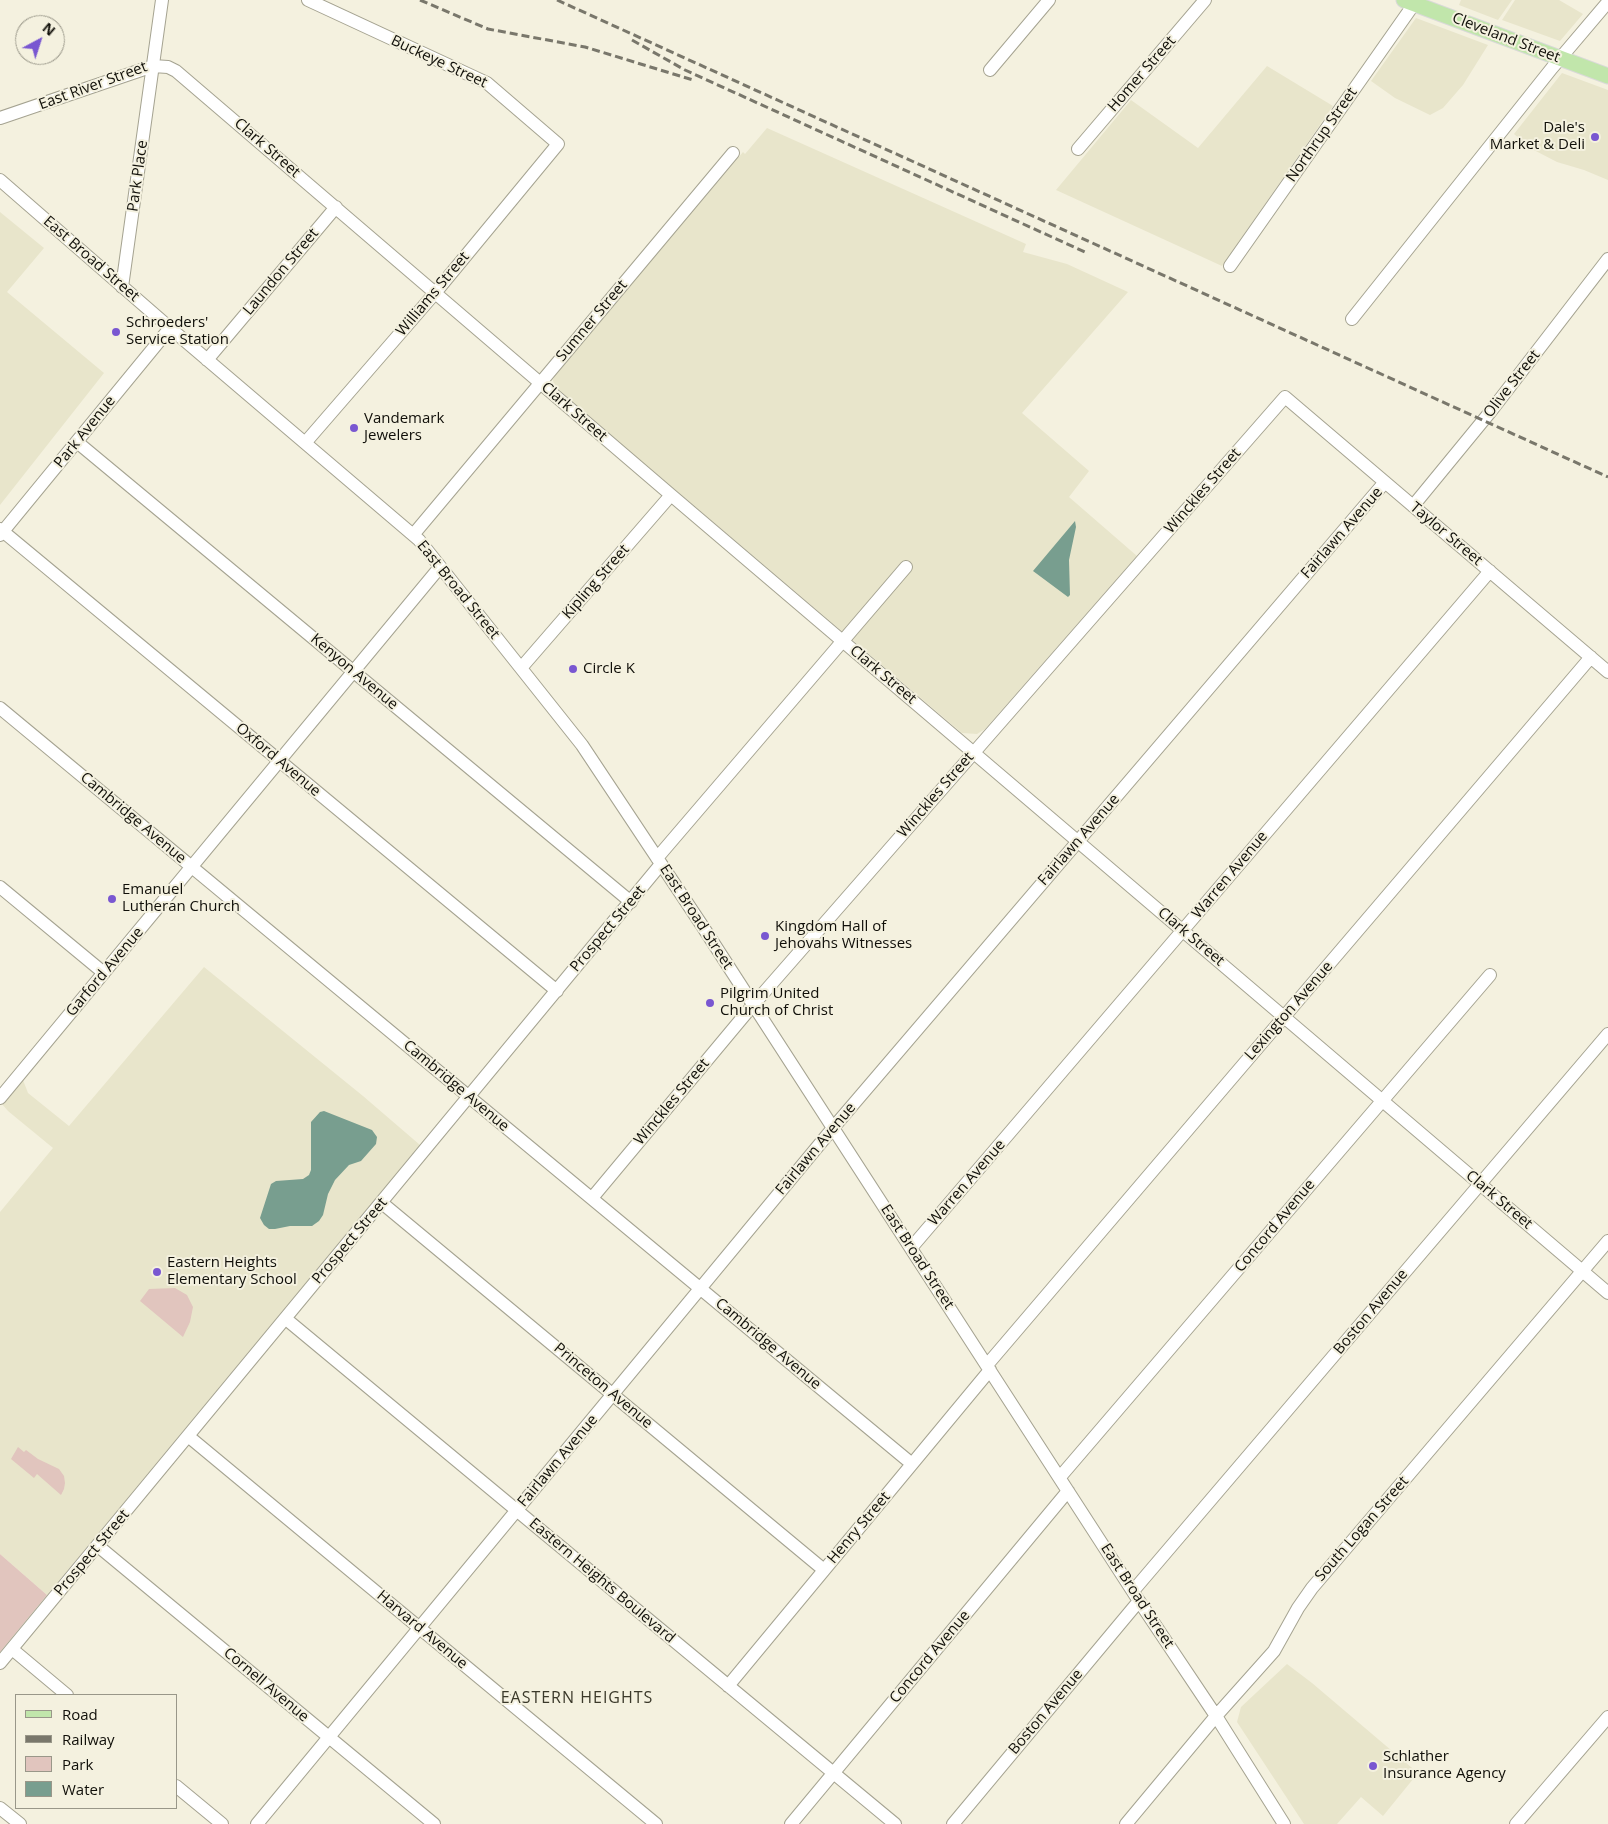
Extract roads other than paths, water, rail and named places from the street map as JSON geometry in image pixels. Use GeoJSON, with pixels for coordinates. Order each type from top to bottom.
{"type":"FeatureCollection","features":[{"type":"Feature","properties":{"kind":"main road","name":"Cleveland Street"},"geometry":{"type":"LineString","coordinates":[[1409,2],[1436,6],[1560,59],[1608,76]]}},
{"type":"Feature","properties":{"kind":"street","name":"East River Street"},"geometry":{"type":"LineString","coordinates":[[0,118],[153,66],[162,0]]}},
{"type":"Feature","properties":{"kind":"street","name":"Buckeye Street"},"geometry":{"type":"LineString","coordinates":[[308,0],[487,83],[558,144]]}},
{"type":"Feature","properties":{"kind":"street"},"geometry":{"type":"LineString","coordinates":[[990,70],[1049,0]]}},
{"type":"Feature","properties":{"kind":"street","name":"Homer Street"},"geometry":{"type":"LineString","coordinates":[[1078,149],[1205,0]]}},
{"type":"Feature","properties":{"kind":"street","name":"Northrup Street"},"geometry":{"type":"LineString","coordinates":[[1230,266],[1409,2]]}},
{"type":"Feature","properties":{"kind":"street"},"geometry":{"type":"LineString","coordinates":[[1352,319],[1560,59],[1608,2]]}},
{"type":"Feature","properties":{"kind":"street","name":"Clark Street"},"geometry":{"type":"LineString","coordinates":[[153,66],[168,67],[185,78],[671,495],[1608,1293]]}},
{"type":"Feature","properties":{"kind":"street","name":"Park Place"},"geometry":{"type":"LineString","coordinates":[[122,287],[153,66]]}},
{"type":"Feature","properties":{"kind":"street","name":"Williams Street"},"geometry":{"type":"LineString","coordinates":[[305,444],[435,293],[558,144]]}},
{"type":"Feature","properties":{"kind":"street","name":"Sumner Street"},"geometry":{"type":"LineString","coordinates":[[413,535],[734,153]]}},
{"type":"Feature","properties":{"kind":"street","name":"East Broad Street"},"geometry":{"type":"LineString","coordinates":[[0,180],[122,287],[413,535],[582,745],[753,1004],[1136,1596],[1216,1716],[1284,1824]]}},
{"type":"Feature","properties":{"kind":"street","name":"Laundon Street"},"geometry":{"type":"LineString","coordinates":[[207,360],[336,208]]}},
{"type":"Feature","properties":{"kind":"street","name":"Olive Street"},"geometry":{"type":"LineString","coordinates":[[1413,506],[1491,412],[1608,259]]}},
{"type":"Feature","properties":{"kind":"street","name":"Park Avenue"},"geometry":{"type":"LineString","coordinates":[[1,532],[170,328]]}},
{"type":"Feature","properties":{"kind":"street","name":"Taylor Street"},"geometry":{"type":"LineString","coordinates":[[1285,397],[1608,672]]}},
{"type":"Feature","properties":{"kind":"street","name":"Winckles Street"},"geometry":{"type":"LineString","coordinates":[[592,1198],[753,1004],[1285,397]]}},
{"type":"Feature","properties":{"kind":"street","name":"Kenyon Avenue"},"geometry":{"type":"LineString","coordinates":[[77,442],[631,902]]}},
{"type":"Feature","properties":{"kind":"street","name":"Fairlawn Avenue"},"geometry":{"type":"LineString","coordinates":[[257,1824],[833,1128],[1385,482]]}},
{"type":"Feature","properties":{"kind":"street","name":"Kipling Street"},"geometry":{"type":"LineString","coordinates":[[521,668],[671,495]]}},
{"type":"Feature","properties":{"kind":"street","name":"Oxford Avenue"},"geometry":{"type":"LineString","coordinates":[[1,532],[557,991]]}},
{"type":"Feature","properties":{"kind":"street","name":"Garford Avenue"},"geometry":{"type":"LineString","coordinates":[[3,1090],[104,973],[440,567]]}},
{"type":"Feature","properties":{"kind":"street","name":"Prospect Street"},"geometry":{"type":"LineString","coordinates":[[0,1663],[631,902],[659,861],[906,568]]}},
{"type":"Feature","properties":{"kind":"street","name":"Warren Avenue"},"geometry":{"type":"LineString","coordinates":[[911,1248],[1490,571]]}},
{"type":"Feature","properties":{"kind":"street","name":"Lexington Avenue"},"geometry":{"type":"LineString","coordinates":[[988,1367],[1591,657]]}},
{"type":"Feature","properties":{"kind":"street","name":"Cambridge Avenue"},"geometry":{"type":"LineString","coordinates":[[0,708],[912,1464]]}},
{"type":"Feature","properties":{"kind":"street"},"geometry":{"type":"LineString","coordinates":[[0,887],[104,973]]}},
{"type":"Feature","properties":{"kind":"street","name":"Concord Avenue"},"geometry":{"type":"LineString","coordinates":[[1060,1478],[1490,975]]}},
{"type":"Feature","properties":{"kind":"street","name":"Boston Avenue"},"geometry":{"type":"LineString","coordinates":[[953,1824],[1136,1596],[1480,1184],[1608,1034]]}},
{"type":"Feature","properties":{"kind":"street","name":"Princeton Avenue"},"geometry":{"type":"LineString","coordinates":[[382,1203],[824,1570]]}},
{"type":"Feature","properties":{"kind":"street","name":"South Logan Street"},"geometry":{"type":"LineString","coordinates":[[1126,1824],[1216,1716],[1274,1652],[1298,1608],[1312,1588],[1608,1241]]}},
{"type":"Feature","properties":{"kind":"street","name":"Eastern Heights Boulevard"},"geometry":{"type":"LineString","coordinates":[[286,1319],[895,1824]]}},
{"type":"Feature","properties":{"kind":"street","name":"Henry Street"},"geometry":{"type":"LineString","coordinates":[[728,1686],[912,1464],[988,1367]]}},
{"type":"Feature","properties":{"kind":"street","name":"Harvard Avenue"},"geometry":{"type":"LineString","coordinates":[[188,1436],[656,1824]]}},
{"type":"Feature","properties":{"kind":"street","name":"Concord Avenue"},"geometry":{"type":"LineString","coordinates":[[791,1824],[1068,1490]]}},
{"type":"Feature","properties":{"kind":"street","name":"Cornell Avenue"},"geometry":{"type":"LineString","coordinates":[[98,1546],[434,1824]]}},
{"type":"Feature","properties":{"kind":"street"},"geometry":{"type":"LineString","coordinates":[[12,1649],[67,1694]]}},
{"type":"Feature","properties":{"kind":"street"},"geometry":{"type":"LineString","coordinates":[[1516,1824],[1608,1717]]}},
{"type":"Feature","properties":{"kind":"street"},"geometry":{"type":"LineString","coordinates":[[178,1788],[222,1824]]}},
{"type":"Feature","properties":{"kind":"street"},"geometry":{"type":"LineString","coordinates":[[0,1808],[20,1824]]}},
{"type":"Feature","properties":{"kind":"water"},"geometry":{"type":"Polygon","coordinates":[[[1075,521],[1076,527],[1069,560],[1070,595],[1068,597],[1033,571],[1075,521]]]}},
{"type":"Feature","properties":{"kind":"water"},"geometry":{"type":"Polygon","coordinates":[[[324,1111],[372,1130],[377,1137],[376,1144],[361,1161],[349,1165],[335,1180],[328,1194],[323,1215],[319,1221],[312,1226],[290,1226],[269,1229],[260,1218],[271,1184],[276,1181],[303,1179],[309,1175],[311,1170],[311,1122],[320,1112],[324,1111]]]}},
{"type":"Feature","properties":{"kind":"railway"},"geometry":{"type":"LineString","coordinates":[[420,0],[488,29],[585,47],[693,80]]}},
{"type":"Feature","properties":{"kind":"railway"},"geometry":{"type":"LineString","coordinates":[[557,0],[1608,477]]}},
{"type":"Feature","properties":{"kind":"railway"},"geometry":{"type":"LineString","coordinates":[[632,40],[685,70],[1087,253]]}},
{"type":"Feature","properties":{"kind":"place","name":"Dale's Market & Deli"},"geometry":{"type":"Point","coordinates":[1595,137]}},
{"type":"Feature","properties":{"kind":"place","name":"Schroeders' Service Station"},"geometry":{"type":"Point","coordinates":[116,332]}},
{"type":"Feature","properties":{"kind":"place","name":"Vandemark Jewelers"},"geometry":{"type":"Point","coordinates":[354,428]}},
{"type":"Feature","properties":{"kind":"place","name":"Circle K"},"geometry":{"type":"Point","coordinates":[573,669]}},
{"type":"Feature","properties":{"kind":"place","name":"Emanuel Lutheran Church"},"geometry":{"type":"Point","coordinates":[112,899]}},
{"type":"Feature","properties":{"kind":"place","name":"Kingdom Hall of Jehovahs Witnesses"},"geometry":{"type":"Point","coordinates":[765,936]}},
{"type":"Feature","properties":{"kind":"place","name":"Pilgrim United Church of Christ"},"geometry":{"type":"Point","coordinates":[710,1003]}},
{"type":"Feature","properties":{"kind":"place","name":"Eastern Heights Elementary School"},"geometry":{"type":"Point","coordinates":[157,1272]}},
{"type":"Feature","properties":{"kind":"place","name":"Schlather Insurance Agency"},"geometry":{"type":"Point","coordinates":[1373,1766]}},
{"type":"Feature","properties":{"kind":"district","name":"EASTERN HEIGHTS"},"geometry":{"type":"Point","coordinates":[577,1698]}}]}
